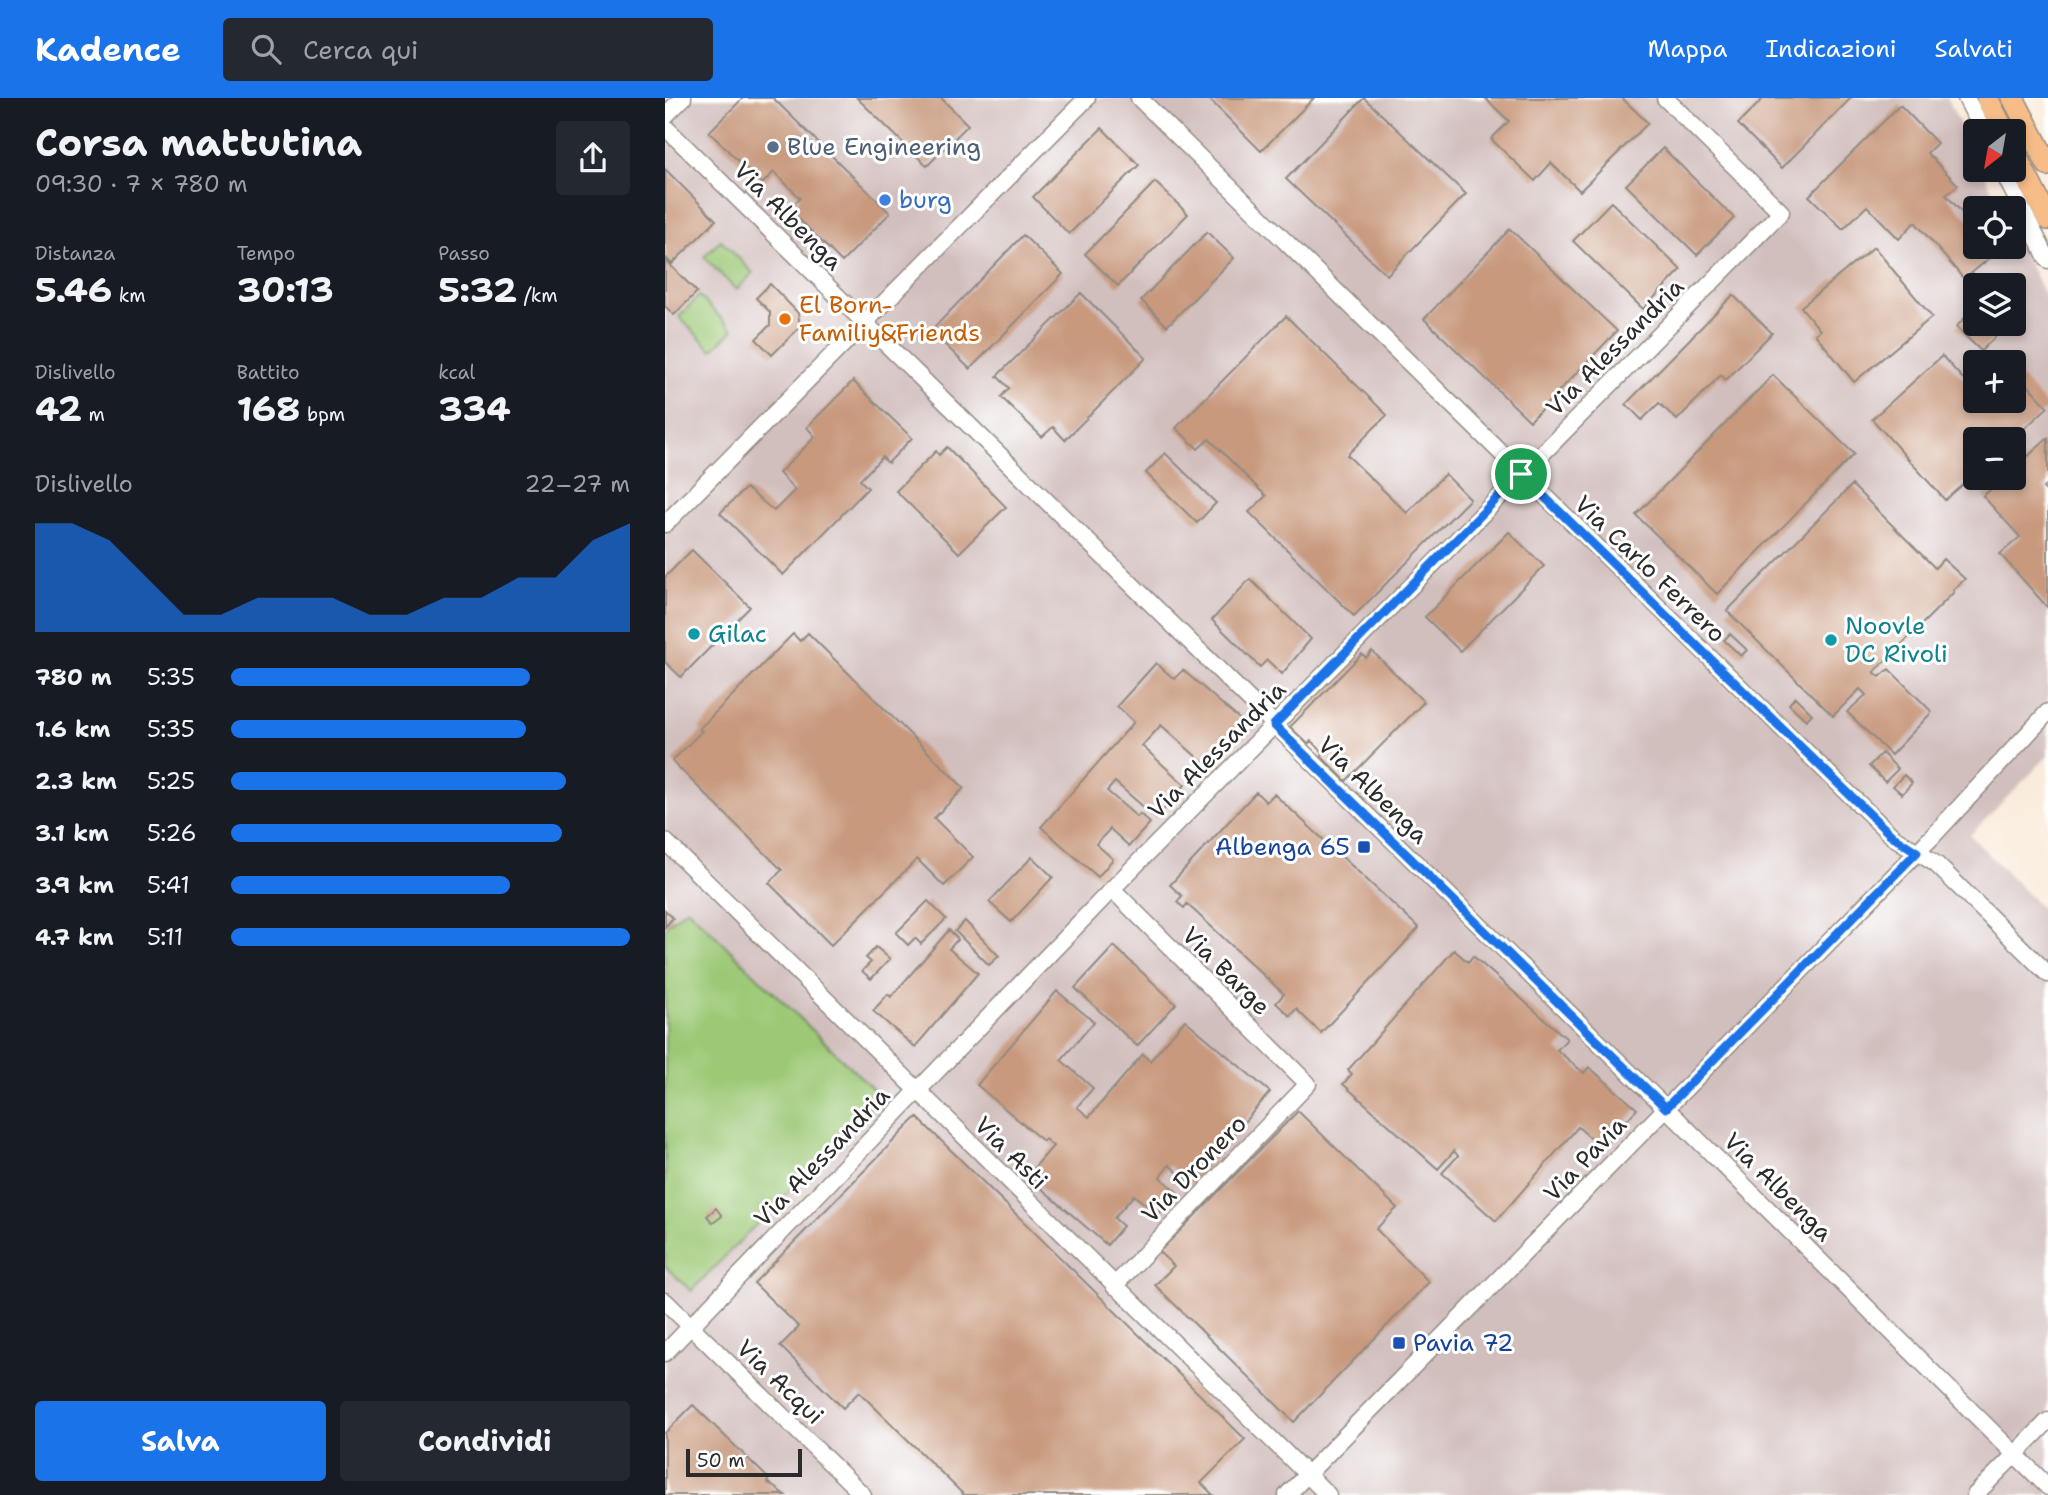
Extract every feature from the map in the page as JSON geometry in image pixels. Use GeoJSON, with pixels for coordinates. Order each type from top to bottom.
{"type":"FeatureCollection","features":[{"type":"Feature","properties":{"kind":"main road"},"geometry":{"type":"LineString","coordinates":[[1987,98],[1998,119]]}},
{"type":"Feature","properties":{"kind":"main road"},"geometry":{"type":"LineString","coordinates":[[2013,98],[2048,165]]}},
{"type":"Feature","properties":{"kind":"main road"},"geometry":{"type":"LineString","coordinates":[[2027,178],[2048,219]]}},
{"type":"Feature","properties":{"kind":"street"},"geometry":{"type":"LineString","coordinates":[[665,116],[683,98]]}},
{"type":"Feature","properties":{"kind":"street"},"geometry":{"type":"LineString","coordinates":[[665,524],[1087,98]]}},
{"type":"Feature","properties":{"kind":"street","name":"Via Carlo Ferrero"},"geometry":{"type":"LineString","coordinates":[[1139,98],[1892,836],[1936,864],[2048,974]]}},
{"type":"Feature","properties":{"kind":"street","name":"Via Alessandria"},"geometry":{"type":"LineString","coordinates":[[665,1353],[1112,889],[1781,212],[1665,98]]}},
{"type":"Feature","properties":{"kind":"street"},"geometry":{"type":"LineString","coordinates":[[1966,98],[1977,119]]}},
{"type":"Feature","properties":{"kind":"street","name":"Via Albenga"},"geometry":{"type":"LineString","coordinates":[[665,127],[1666,1108],[2048,1487]]}},
{"type":"Feature","properties":{"kind":"street"},"geometry":{"type":"LineString","coordinates":[[2008,182],[2048,260]]}},
{"type":"Feature","properties":{"kind":"street","name":"Via Pavia"},"geometry":{"type":"LineString","coordinates":[[1287,1495],[1917,852],[2048,712]]}},
{"type":"Feature","properties":{"kind":"street","name":"Via Pavia"},"geometry":{"type":"LineString","coordinates":[[2031,733],[2048,720]]}},
{"type":"Feature","properties":{"kind":"street","name":"Via Asti"},"geometry":{"type":"LineString","coordinates":[[665,841],[1328,1495]]}},
{"type":"Feature","properties":{"kind":"street","name":"Via Barge"},"geometry":{"type":"LineString","coordinates":[[1112,889],[1308,1084]]}},
{"type":"Feature","properties":{"kind":"street","name":"Via Dronero"},"geometry":{"type":"LineString","coordinates":[[1114,1286],[1308,1084]]}},
{"type":"Feature","properties":{"kind":"street","name":"Via Acqui"},"geometry":{"type":"LineString","coordinates":[[665,1301],[863,1495]]}},
{"type":"Feature","properties":{"kind":"street"},"geometry":{"type":"LineString","coordinates":[[1975,1495],[2048,1421]]}},
{"type":"Feature","properties":{"kind":"shaded area"},"geometry":{"type":"Polygon","coordinates":[[[665,98],[1947,98],[1963,130],[1963,182],[1988,182],[1995,196],[1963,196],[1963,259],[2026,258],[2048,302],[2048,756],[1970,835],[2048,915],[2048,1495],[665,1495],[665,98]]]}},
{"type":"Feature","properties":{"kind":"green space"},"geometry":{"type":"Polygon","coordinates":[[[721,240],[753,273],[736,290],[704,257],[721,240]]]}},
{"type":"Feature","properties":{"kind":"green space"},"geometry":{"type":"Polygon","coordinates":[[[699,296],[733,330],[712,350],[679,317],[699,296]]]}},
{"type":"Feature","properties":{"kind":"green space"},"geometry":{"type":"Polygon","coordinates":[[[687,908],[881,1097],[691,1291],[665,1266],[665,927],[687,908]]]}},
{"type":"Feature","properties":{"kind":"building"},"geometry":{"type":"Polygon","coordinates":[[[743,98],[773,98],[890,213],[842,262],[789,209],[800,198],[774,172],[762,184],[709,132],[743,98]]]}},
{"type":"Feature","properties":{"kind":"building"},"geometry":{"type":"Polygon","coordinates":[[[857,98],[941,98],[968,125],[927,166],[857,98]]]}},
{"type":"Feature","properties":{"kind":"building"},"geometry":{"type":"Polygon","coordinates":[[[1208,98],[1314,98],[1261,151],[1208,98]]]}},
{"type":"Feature","properties":{"kind":"building"},"geometry":{"type":"Polygon","coordinates":[[[1364,98],[1466,194],[1387,275],[1286,179],[1364,98]]]}},
{"type":"Feature","properties":{"kind":"building"},"geometry":{"type":"Polygon","coordinates":[[[1485,98],[1622,98],[1648,123],[1580,191],[1551,163],[1535,181],[1491,139],[1509,121],[1485,98]]]}},
{"type":"Feature","properties":{"kind":"building"},"geometry":{"type":"Polygon","coordinates":[[[1764,98],[1851,98],[1782,168],[1738,124],[1764,98]]]}},
{"type":"Feature","properties":{"kind":"building"},"geometry":{"type":"Polygon","coordinates":[[[1900,105],[1937,143],[1927,153],[1958,185],[1946,195],[1963,214],[1963,259],[1988,259],[1971,273],[1963,273],[1963,278],[1915,222],[1899,239],[1867,206],[1843,229],[1809,196],[1900,105]]]}},
{"type":"Feature","properties":{"kind":"building"},"geometry":{"type":"Polygon","coordinates":[[[1102,128],[1139,165],[1069,234],[1033,197],[1102,128]]]}},
{"type":"Feature","properties":{"kind":"building"},"geometry":{"type":"Polygon","coordinates":[[[1663,148],[1734,218],[1697,255],[1626,185],[1663,148]]]}},
{"type":"Feature","properties":{"kind":"building"},"geometry":{"type":"Polygon","coordinates":[[[665,169],[716,220],[672,264],[665,257],[665,169]]]}},
{"type":"Feature","properties":{"kind":"building"},"geometry":{"type":"Polygon","coordinates":[[[1155,182],[1188,214],[1118,286],[1085,254],[1155,182]]]}},
{"type":"Feature","properties":{"kind":"building"},"geometry":{"type":"Polygon","coordinates":[[[1611,202],[1681,270],[1643,309],[1573,241],[1611,202]]]}},
{"type":"Feature","properties":{"kind":"building"},"geometry":{"type":"Polygon","coordinates":[[[1510,229],[1617,331],[1530,421],[1424,319],[1510,229]]]}},
{"type":"Feature","properties":{"kind":"building"},"geometry":{"type":"Polygon","coordinates":[[[1207,232],[1234,258],[1167,326],[1141,300],[1207,232]]]}},
{"type":"Feature","properties":{"kind":"building"},"geometry":{"type":"Polygon","coordinates":[[[1023,235],[1063,274],[970,369],[931,331],[1023,235]]]}},
{"type":"Feature","properties":{"kind":"building"},"geometry":{"type":"Polygon","coordinates":[[[1874,247],[1932,317],[1854,382],[1815,334],[1820,330],[1801,307],[1874,247]]]}},
{"type":"Feature","properties":{"kind":"building"},"geometry":{"type":"Polygon","coordinates":[[[665,260],[697,292],[674,315],[665,306],[665,260]]]}},
{"type":"Feature","properties":{"kind":"building","name":"El Born- Familiy&Friends"},"geometry":{"type":"Polygon","coordinates":[[[770,284],[798,313],[800,327],[772,355],[756,339],[770,325],[770,312],[756,298],[770,284]]]}},
{"type":"Feature","properties":{"kind":"building"},"geometry":{"type":"Polygon","coordinates":[[[1081,293],[1146,358],[1065,440],[1053,427],[1042,437],[1001,397],[1009,388],[997,376],[1081,293]]]}},
{"type":"Feature","properties":{"kind":"building"},"geometry":{"type":"Polygon","coordinates":[[[1733,295],[1772,333],[1726,380],[1721,375],[1677,420],[1659,403],[1642,420],[1626,404],[1733,295]]]}},
{"type":"Feature","properties":{"kind":"building"},"geometry":{"type":"Polygon","coordinates":[[[1286,316],[1387,415],[1347,455],[1407,513],[1445,474],[1470,499],[1354,616],[1249,512],[1266,496],[1209,439],[1198,449],[1176,428],[1286,316]]]}},
{"type":"Feature","properties":{"kind":"building"},"geometry":{"type":"Polygon","coordinates":[[[1963,320],[1963,334],[1956,327],[1963,320]]]}},
{"type":"Feature","properties":{"kind":"building"},"geometry":{"type":"Polygon","coordinates":[[[1965,336],[1996,336],[1982,350],[1965,336]]]}},
{"type":"Feature","properties":{"kind":"building"},"geometry":{"type":"Polygon","coordinates":[[[1942,356],[1963,379],[1963,413],[2026,413],[2026,383],[2048,407],[2026,427],[1963,427],[1963,484],[1945,500],[1872,419],[1942,356]]]}},
{"type":"Feature","properties":{"kind":"building"},"geometry":{"type":"Polygon","coordinates":[[[1773,375],[1854,454],[1717,594],[1636,515],[1773,375]]]}},
{"type":"Feature","properties":{"kind":"building"},"geometry":{"type":"Polygon","coordinates":[[[853,381],[912,438],[888,463],[882,457],[860,480],[868,488],[783,575],[720,513],[746,488],[774,511],[795,490],[779,473],[815,437],[807,427],[853,381]]]}},
{"type":"Feature","properties":{"kind":"building"},"geometry":{"type":"Polygon","coordinates":[[[2048,438],[2048,484],[2043,488],[2048,491],[2048,608],[2000,554],[2020,537],[1983,496],[1990,490],[2026,490],[2026,458],[2048,438]]]}},
{"type":"Feature","properties":{"kind":"building"},"geometry":{"type":"Polygon","coordinates":[[[947,447],[1006,507],[959,553],[896,491],[936,451],[939,455],[947,447]]]}},
{"type":"Feature","properties":{"kind":"building"},"geometry":{"type":"Polygon","coordinates":[[[1165,453],[1216,503],[1197,523],[1146,473],[1165,453]]]}},
{"type":"Feature","properties":{"kind":"building","name":"Noovle DC Rivoli"},"geometry":{"type":"Polygon","coordinates":[[[1852,485],[1935,568],[1943,559],[1965,579],[1874,672],[1880,677],[1889,669],[1932,712],[1891,755],[1847,712],[1866,695],[1860,689],[1833,716],[1727,611],[1852,485]]]}},
{"type":"Feature","properties":{"kind":"building"},"geometry":{"type":"Polygon","coordinates":[[[1509,532],[1544,566],[1460,651],[1425,617],[1509,532]]]}},
{"type":"Feature","properties":{"kind":"building","name":"Gilac"},"geometry":{"type":"Polygon","coordinates":[[[692,550],[750,607],[681,677],[665,662],[665,577],[692,550]]]}},
{"type":"Feature","properties":{"kind":"building"},"geometry":{"type":"Polygon","coordinates":[[[1250,579],[1311,639],[1282,674],[1267,660],[1260,667],[1212,620],[1250,579]]]}},
{"type":"Feature","properties":{"kind":"building"},"geometry":{"type":"Polygon","coordinates":[[[808,633],[964,788],[934,818],[973,857],[944,886],[917,859],[831,945],[769,883],[782,870],[672,761],[702,731],[699,729],[793,634],[800,641],[808,633]]]}},
{"type":"Feature","properties":{"kind":"building"},"geometry":{"type":"Polygon","coordinates":[[[1730,634],[1747,650],[1741,656],[1724,640],[1730,634]]]}},
{"type":"Feature","properties":{"kind":"building"},"geometry":{"type":"Polygon","coordinates":[[[1372,651],[1424,702],[1346,781],[1321,756],[1324,753],[1311,741],[1308,744],[1290,727],[1362,654],[1366,658],[1372,651]]]}},
{"type":"Feature","properties":{"kind":"building"},"geometry":{"type":"Polygon","coordinates":[[[1156,663],[1174,679],[1183,670],[1245,724],[1208,767],[1161,725],[1142,746],[1185,785],[1156,818],[1115,782],[1107,791],[1137,817],[1140,814],[1150,823],[1129,846],[1110,829],[1096,844],[1113,859],[1098,877],[1041,827],[1134,722],[1117,706],[1156,663]]]}},
{"type":"Feature","properties":{"kind":"building"},"geometry":{"type":"Polygon","coordinates":[[[1795,697],[1812,714],[1806,720],[1789,704],[1795,697]]]}},
{"type":"Feature","properties":{"kind":"building"},"geometry":{"type":"Polygon","coordinates":[[[1882,753],[1898,769],[1885,782],[1869,766],[1882,753]]]}},
{"type":"Feature","properties":{"kind":"building"},"geometry":{"type":"Polygon","coordinates":[[[1904,775],[1912,783],[1902,794],[1893,786],[1904,775]]]}},
{"type":"Feature","properties":{"kind":"building"},"geometry":{"type":"Polygon","coordinates":[[[1256,792],[1266,802],[1274,794],[1419,928],[1321,1033],[1296,1009],[1290,1016],[1276,1003],[1284,994],[1187,904],[1184,908],[1177,902],[1182,896],[1170,885],[1256,792]]]}},
{"type":"Feature","properties":{"kind":"building"},"geometry":{"type":"Polygon","coordinates":[[[1032,857],[1053,877],[1011,922],[989,902],[1032,857]]]}},
{"type":"Feature","properties":{"kind":"building"},"geometry":{"type":"Polygon","coordinates":[[[928,901],[946,919],[921,944],[915,938],[908,945],[896,933],[928,901]]]}},
{"type":"Feature","properties":{"kind":"building"},"geometry":{"type":"Polygon","coordinates":[[[665,910],[673,918],[665,927],[665,910]]]}},
{"type":"Feature","properties":{"kind":"building"},"geometry":{"type":"Polygon","coordinates":[[[965,921],[999,956],[989,965],[955,931],[965,921]]]}},
{"type":"Feature","properties":{"kind":"building"},"geometry":{"type":"Polygon","coordinates":[[[949,930],[958,939],[949,949],[978,973],[915,1047],[873,1011],[888,994],[891,997],[949,930]]]}},
{"type":"Feature","properties":{"kind":"building"},"geometry":{"type":"Polygon","coordinates":[[[1114,946],[1176,1004],[1137,1046],[1075,988],[1114,946]]]}},
{"type":"Feature","properties":{"kind":"building"},"geometry":{"type":"Polygon","coordinates":[[[876,947],[890,959],[871,979],[862,971],[871,962],[866,958],[876,947]]]}},
{"type":"Feature","properties":{"kind":"building"},"geometry":{"type":"Polygon","coordinates":[[[1454,950],[1468,962],[1473,956],[1567,1039],[1557,1050],[1584,1073],[1589,1067],[1637,1109],[1602,1148],[1578,1127],[1496,1221],[1442,1173],[1458,1156],[1454,1151],[1438,1169],[1343,1084],[1352,1074],[1348,1070],[1454,950]]]}},
{"type":"Feature","properties":{"kind":"building"},"geometry":{"type":"Polygon","coordinates":[[[1057,991],[1094,1022],[1061,1060],[1093,1088],[1077,1107],[1089,1117],[1143,1054],[1150,1061],[1185,1020],[1270,1092],[1191,1184],[1169,1165],[1160,1177],[1177,1192],[1158,1215],[1134,1195],[1114,1218],[1123,1226],[1107,1245],[1027,1176],[1053,1146],[1045,1139],[1043,1141],[977,1085],[1057,991]]]}},
{"type":"Feature","properties":{"kind":"building"},"geometry":{"type":"Polygon","coordinates":[[[1298,1111],[1397,1208],[1376,1229],[1429,1282],[1294,1422],[1155,1285],[1174,1266],[1159,1252],[1298,1111]]]}},
{"type":"Feature","properties":{"kind":"building"},"geometry":{"type":"Polygon","coordinates":[[[917,1117],[1245,1439],[1201,1483],[1213,1495],[964,1495],[859,1392],[843,1408],[780,1346],[799,1327],[754,1283],[917,1117]]]}},
{"type":"Feature","properties":{"kind":"building"},"geometry":{"type":"Polygon","coordinates":[[[716,1208],[722,1216],[713,1223],[707,1216],[716,1208]]]}},
{"type":"Feature","properties":{"kind":"building"},"geometry":{"type":"Polygon","coordinates":[[[693,1405],[769,1479],[767,1482],[785,1495],[665,1495],[665,1433],[693,1405]]]}},
{"type":"Feature","properties":{"kind":"place","name":"Blue Engineering"},"geometry":{"type":"Point","coordinates":[773,147]}},
{"type":"Feature","properties":{"kind":"place","name":"burg"},"geometry":{"type":"Point","coordinates":[885,200]}},
{"type":"Feature","properties":{"kind":"place","name":"El Born- Familiy&Friends"},"geometry":{"type":"Point","coordinates":[785,319]}},
{"type":"Feature","properties":{"kind":"place","name":"Gilac"},"geometry":{"type":"Point","coordinates":[694,634]}},
{"type":"Feature","properties":{"kind":"place","name":"Noovle DC Rivoli"},"geometry":{"type":"Point","coordinates":[1831,640]}},
{"type":"Feature","properties":{"kind":"place","name":"Albenga 65"},"geometry":{"type":"Point","coordinates":[1364,847]}},
{"type":"Feature","properties":{"kind":"place","name":"Pavia 72"},"geometry":{"type":"Point","coordinates":[1399,1343]}},
{"type":"Feature","properties":{"kind":"route"},"geometry":{"type":"LineString","coordinates":[[1521,474],[1892,836],[1917,852],[1666,1108],[1274,725],[1521,474]]}}]}
